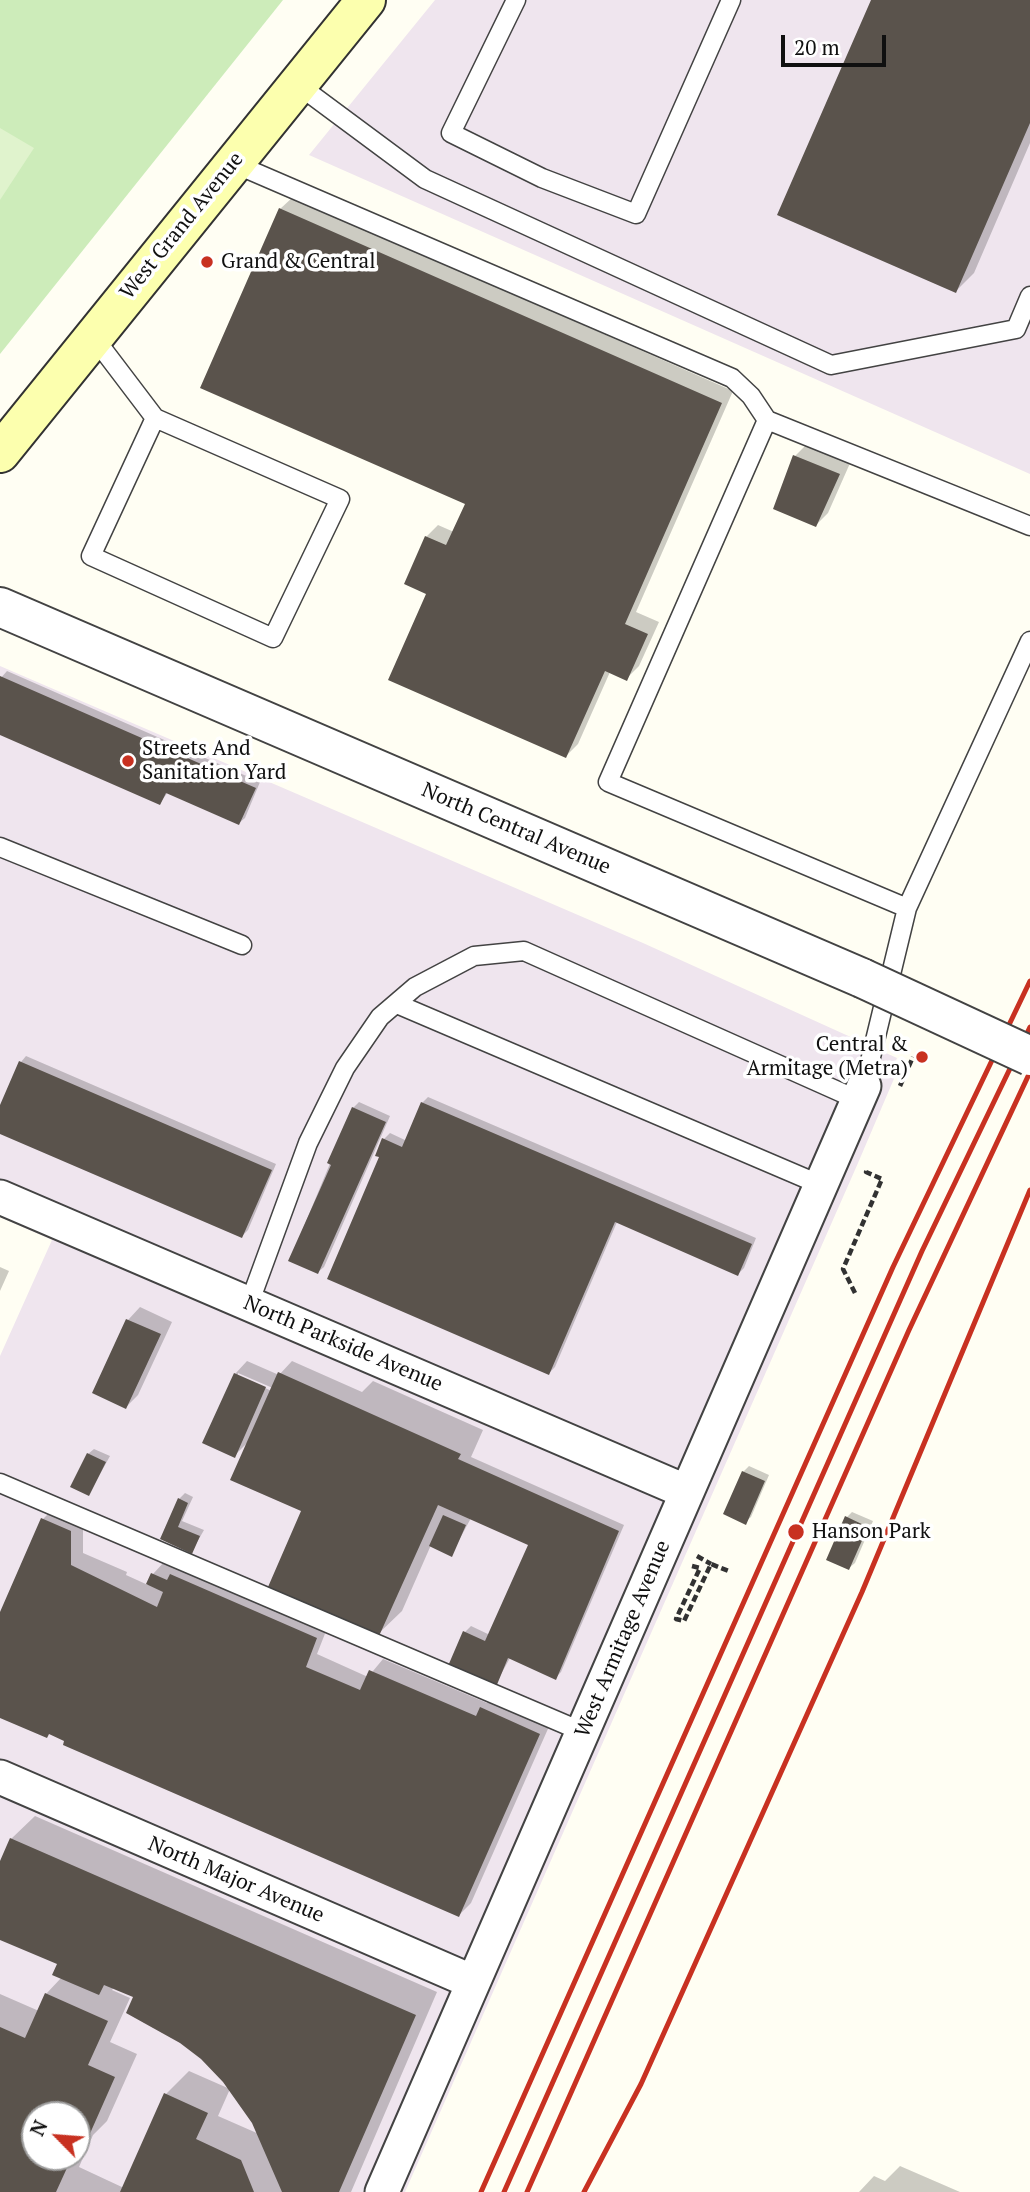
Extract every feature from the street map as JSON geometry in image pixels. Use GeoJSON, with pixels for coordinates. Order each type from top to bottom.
{"type":"FeatureCollection","features":[{"type":"Feature","properties":{"kind":"main road","name":"West Grand Avenue"},"geometry":{"type":"LineString","coordinates":[[0,453],[92,335],[366,0]]}},
{"type":"Feature","properties":{"kind":"street","name":"North Central Avenue"},"geometry":{"type":"LineString","coordinates":[[0,607],[862,978],[1030,1056]]}},
{"type":"Feature","properties":{"kind":"street","name":"West Armitage Avenue"},"geometry":{"type":"LineString","coordinates":[[382,2192],[861,1093]]}},
{"type":"Feature","properties":{"kind":"street","name":"North Parkside Avenue"},"geometry":{"type":"LineString","coordinates":[[0,1197],[687,1492]]}},
{"type":"Feature","properties":{"kind":"street","name":"North Major Avenue"},"geometry":{"type":"LineString","coordinates":[[0,1777],[473,1982]]}},
{"type":"Feature","properties":{"kind":"lane"},"geometry":{"type":"LineString","coordinates":[[516,0],[451,133],[542,178],[636,214],[731,0]]}},
{"type":"Feature","properties":{"kind":"lane"},"geometry":{"type":"LineString","coordinates":[[297,84],[425,179],[831,365],[1023,332],[1030,296]]}},
{"type":"Feature","properties":{"kind":"lane"},"geometry":{"type":"LineString","coordinates":[[233,163],[732,378],[751,396],[767,420],[1030,526]]}},
{"type":"Feature","properties":{"kind":"lane"},"geometry":{"type":"LineString","coordinates":[[92,335],[155,418],[340,499],[273,638],[91,555],[155,418]]}},
{"type":"Feature","properties":{"kind":"lane"},"geometry":{"type":"LineString","coordinates":[[767,420],[608,782],[907,908]]}},
{"type":"Feature","properties":{"kind":"lane"},"geometry":{"type":"LineString","coordinates":[[249,1304],[308,1143],[345,1068],[380,1017],[415,986],[474,956],[524,951],[861,1093],[907,908],[1030,640]]}},
{"type":"Feature","properties":{"kind":"lane"},"geometry":{"type":"LineString","coordinates":[[0,847],[243,945]]}},
{"type":"Feature","properties":{"kind":"lane"},"geometry":{"type":"LineString","coordinates":[[397,1004],[821,1185]]}},
{"type":"Feature","properties":{"kind":"lane"},"geometry":{"type":"LineString","coordinates":[[0,1483],[583,1732]]}},
{"type":"Feature","properties":{"kind":"path"},"geometry":{"type":"LineString","coordinates":[[903,1077],[913,1057]]}},
{"type":"Feature","properties":{"kind":"path"},"geometry":{"type":"LineString","coordinates":[[855,1293],[843,1269],[882,1179],[866,1172]]}},
{"type":"Feature","properties":{"kind":"path"},"geometry":{"type":"LineString","coordinates":[[693,1554],[731,1572]]}},
{"type":"Feature","properties":{"kind":"path"},"geometry":{"type":"LineString","coordinates":[[688,1564],[700,1568],[676,1619],[684,1621],[711,1564]]}},
{"type":"Feature","properties":{"kind":"shaded area"},"geometry":{"type":"Polygon","coordinates":[[[435,0],[1030,0],[1030,474],[309,155],[435,0]]]}},
{"type":"Feature","properties":{"kind":"shaded area"},"geometry":{"type":"Polygon","coordinates":[[[0,666],[643,943],[897,1058],[891,1072],[896,1074],[858,1163],[405,2192],[0,2192],[0,1356],[52,1240],[0,1217],[0,666]]]}},
{"type":"Feature","properties":{"kind":"green space"},"geometry":{"type":"Polygon","coordinates":[[[0,0],[283,0],[0,354],[0,0]]]}},
{"type":"Feature","properties":{"kind":"green space"},"geometry":{"type":"Polygon","coordinates":[[[0,128],[34,148],[0,200],[0,128]]]}},
{"type":"Feature","properties":{"kind":"building"},"geometry":{"type":"Polygon","coordinates":[[[871,0],[1030,0],[1030,123],[956,293],[777,215],[871,0]]]}},
{"type":"Feature","properties":{"kind":"building"},"geometry":{"type":"Polygon","coordinates":[[[279,208],[722,403],[625,624],[648,634],[627,681],[605,671],[566,758],[388,680],[426,594],[404,584],[425,536],[446,545],[465,504],[200,388],[279,208]]]}},
{"type":"Feature","properties":{"kind":"building"},"geometry":{"type":"Polygon","coordinates":[[[793,455],[840,474],[816,527],[773,509],[793,455]]]}},
{"type":"Feature","properties":{"kind":"building","name":"Streets And Sanitation Yard"},"geometry":{"type":"Polygon","coordinates":[[[0,676],[256,788],[239,825],[166,793],[160,805],[0,735],[0,676]]]}},
{"type":"Feature","properties":{"kind":"building"},"geometry":{"type":"Polygon","coordinates":[[[19,1061],[272,1170],[242,1238],[0,1134],[0,1105],[19,1061]]]}},
{"type":"Feature","properties":{"kind":"building"},"geometry":{"type":"Polygon","coordinates":[[[421,1102],[752,1244],[738,1276],[615,1222],[549,1375],[327,1279],[379,1157],[375,1156],[382,1138],[402,1147],[421,1102]]]}},
{"type":"Feature","properties":{"kind":"building"},"geometry":{"type":"Polygon","coordinates":[[[352,1107],[386,1122],[318,1274],[288,1261],[331,1165],[327,1163],[352,1107]]]}},
{"type":"Feature","properties":{"kind":"building"},"geometry":{"type":"Polygon","coordinates":[[[126,1319],[161,1334],[126,1409],[92,1393],[126,1319]]]}},
{"type":"Feature","properties":{"kind":"building"},"geometry":{"type":"Polygon","coordinates":[[[278,1372],[461,1454],[458,1459],[619,1531],[556,1680],[508,1658],[496,1687],[448,1666],[463,1631],[485,1641],[528,1545],[438,1505],[379,1636],[268,1587],[301,1511],[230,1480],[278,1372]]]}},
{"type":"Feature","properties":{"kind":"building"},"geometry":{"type":"Polygon","coordinates":[[[234,1373],[266,1387],[235,1458],[202,1443],[234,1373]]]}},
{"type":"Feature","properties":{"kind":"building"},"geometry":{"type":"Polygon","coordinates":[[[87,1453],[106,1462],[89,1496],[70,1487],[87,1453]]]}},
{"type":"Feature","properties":{"kind":"building"},"geometry":{"type":"Polygon","coordinates":[[[742,1471],[765,1481],[746,1525],[723,1514],[742,1471]]]}},
{"type":"Feature","properties":{"kind":"building"},"geometry":{"type":"Polygon","coordinates":[[[178,1498],[188,1503],[178,1527],[200,1536],[192,1554],[160,1539],[178,1498]]]}},
{"type":"Feature","properties":{"kind":"building"},"geometry":{"type":"Polygon","coordinates":[[[443,1515],[466,1525],[452,1557],[429,1546],[443,1515]]]}},
{"type":"Feature","properties":{"kind":"building"},"geometry":{"type":"Polygon","coordinates":[[[845,1516],[868,1527],[849,1570],[826,1560],[845,1516]]]}},
{"type":"Feature","properties":{"kind":"building"},"geometry":{"type":"Polygon","coordinates":[[[41,1518],[71,1531],[71,1565],[157,1607],[163,1592],[146,1584],[151,1573],[167,1580],[170,1574],[317,1638],[306,1667],[360,1690],[369,1670],[476,1716],[480,1707],[540,1734],[459,1917],[63,1745],[64,1741],[49,1734],[47,1738],[0,1718],[0,1612],[41,1518]]]}},
{"type":"Feature","properties":{"kind":"building"},"geometry":{"type":"Polygon","coordinates":[[[10,1838],[416,2015],[339,2192],[282,2192],[252,2123],[223,2082],[201,2059],[180,2043],[126,2013],[133,1997],[104,1985],[99,1995],[52,1975],[57,1964],[0,1940],[0,1861],[10,1838]]]}},
{"type":"Feature","properties":{"kind":"building"},"geometry":{"type":"Polygon","coordinates":[[[45,1993],[108,2021],[88,2065],[115,2077],[91,2131],[91,2101],[21,2101],[21,2171],[66,2171],[56,2192],[0,2192],[0,2027],[25,2038],[45,1993]]]}},
{"type":"Feature","properties":{"kind":"building"},"geometry":{"type":"Polygon","coordinates":[[[164,2093],[208,2113],[196,2139],[241,2160],[254,2192],[120,2192],[164,2093]]]}},
{"type":"Feature","properties":{"kind":"railway"},"geometry":{"type":"LineString","coordinates":[[481,2192],[893,1267],[1030,981]]}},
{"type":"Feature","properties":{"kind":"railway"},"geometry":{"type":"LineString","coordinates":[[504,2192],[922,1251],[1030,1027]]}},
{"type":"Feature","properties":{"kind":"railway"},"geometry":{"type":"LineString","coordinates":[[527,2192],[909,1330],[1030,1072]]}},
{"type":"Feature","properties":{"kind":"railway"},"geometry":{"type":"LineString","coordinates":[[584,2192],[641,2084],[862,1592],[1030,1190]]}},
{"type":"Feature","properties":{"kind":"place","name":"Grand & Central"},"geometry":{"type":"Point","coordinates":[207,262]}},
{"type":"Feature","properties":{"kind":"place","name":"Streets And Sanitation Yard"},"geometry":{"type":"Point","coordinates":[128,761]}},
{"type":"Feature","properties":{"kind":"place","name":"Central & Armitage (Metra)"},"geometry":{"type":"Point","coordinates":[922,1057]}},
{"type":"Feature","properties":{"kind":"place","name":"Hanson Park"},"geometry":{"type":"Point","coordinates":[796,1532]}}]}
